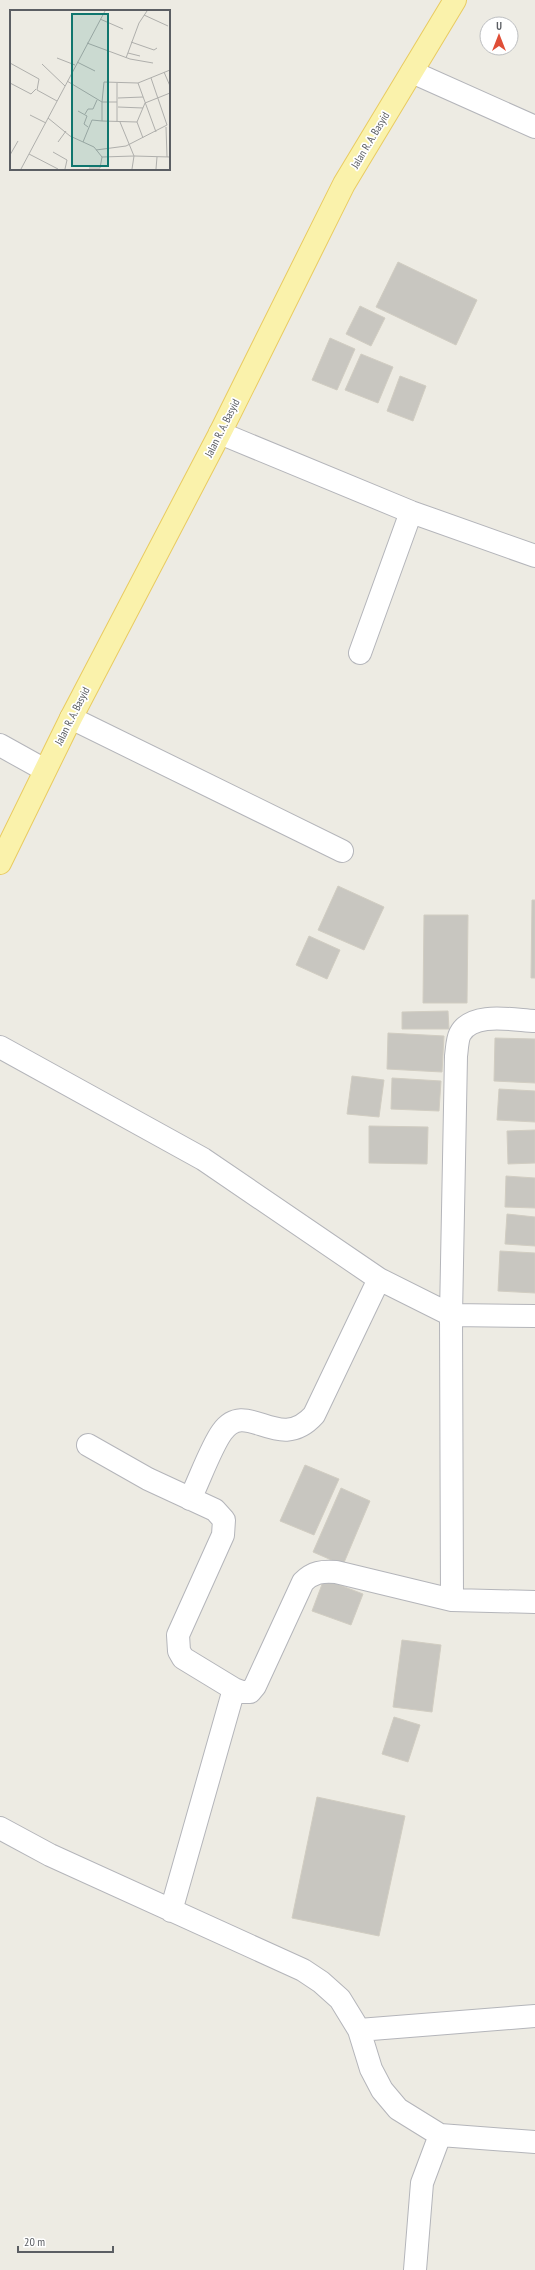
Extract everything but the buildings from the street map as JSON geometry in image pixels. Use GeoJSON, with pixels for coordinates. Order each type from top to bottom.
{"type":"FeatureCollection","features":[{"type":"Feature","properties":{"kind":"main road","name":"Jalan R. A. Basyid"},"geometry":{"type":"LineString","coordinates":[[0,863],[70,718],[220,433],[344,184],[455,0]]}},
{"type":"Feature","properties":{"kind":"street"},"geometry":{"type":"LineString","coordinates":[[412,72],[535,127]]}},
{"type":"Feature","properties":{"kind":"street"},"geometry":{"type":"LineString","coordinates":[[220,433],[411,512],[535,556]]}},
{"type":"Feature","properties":{"kind":"street"},"geometry":{"type":"LineString","coordinates":[[360,653],[411,512]]}},
{"type":"Feature","properties":{"kind":"street"},"geometry":{"type":"LineString","coordinates":[[70,718],[342,851]]}},
{"type":"Feature","properties":{"kind":"street"},"geometry":{"type":"LineString","coordinates":[[0,745],[45,770]]}},
{"type":"Feature","properties":{"kind":"street"},"geometry":{"type":"LineString","coordinates":[[452,1600],[451,1315],[456,1056],[459,1035],[469,1023],[482,1020],[535,1021]]}},
{"type":"Feature","properties":{"kind":"street"},"geometry":{"type":"LineString","coordinates":[[0,1048],[203,1159],[379,1278],[451,1315],[535,1316]]}},
{"type":"Feature","properties":{"kind":"street"},"geometry":{"type":"LineString","coordinates":[[190,1499],[222,1431],[233,1423],[244,1420],[279,1430],[294,1430],[305,1424],[314,1415],[379,1278]]}},
{"type":"Feature","properties":{"kind":"street"},"geometry":{"type":"LineString","coordinates":[[88,1445],[148,1479],[215,1510],[224,1520],[223,1535],[178,1635],[179,1651],[183,1658],[234,1689],[242,1692],[250,1692],[255,1686],[303,1582],[311,1574],[323,1571],[336,1572],[452,1600],[535,1602]]}},
{"type":"Feature","properties":{"kind":"street"},"geometry":{"type":"LineString","coordinates":[[171,1911],[234,1689]]}},
{"type":"Feature","properties":{"kind":"street"},"geometry":{"type":"LineString","coordinates":[[0,1828],[50,1855],[303,1970],[321,1982],[340,1999],[359,2030],[371,2069],[382,2090],[398,2109],[440,2135],[535,2142]]}},
{"type":"Feature","properties":{"kind":"street"},"geometry":{"type":"LineString","coordinates":[[359,2030],[535,2016]]}},
{"type":"Feature","properties":{"kind":"street"},"geometry":{"type":"LineString","coordinates":[[415,2270],[422,2183],[440,2135]]}}]}
